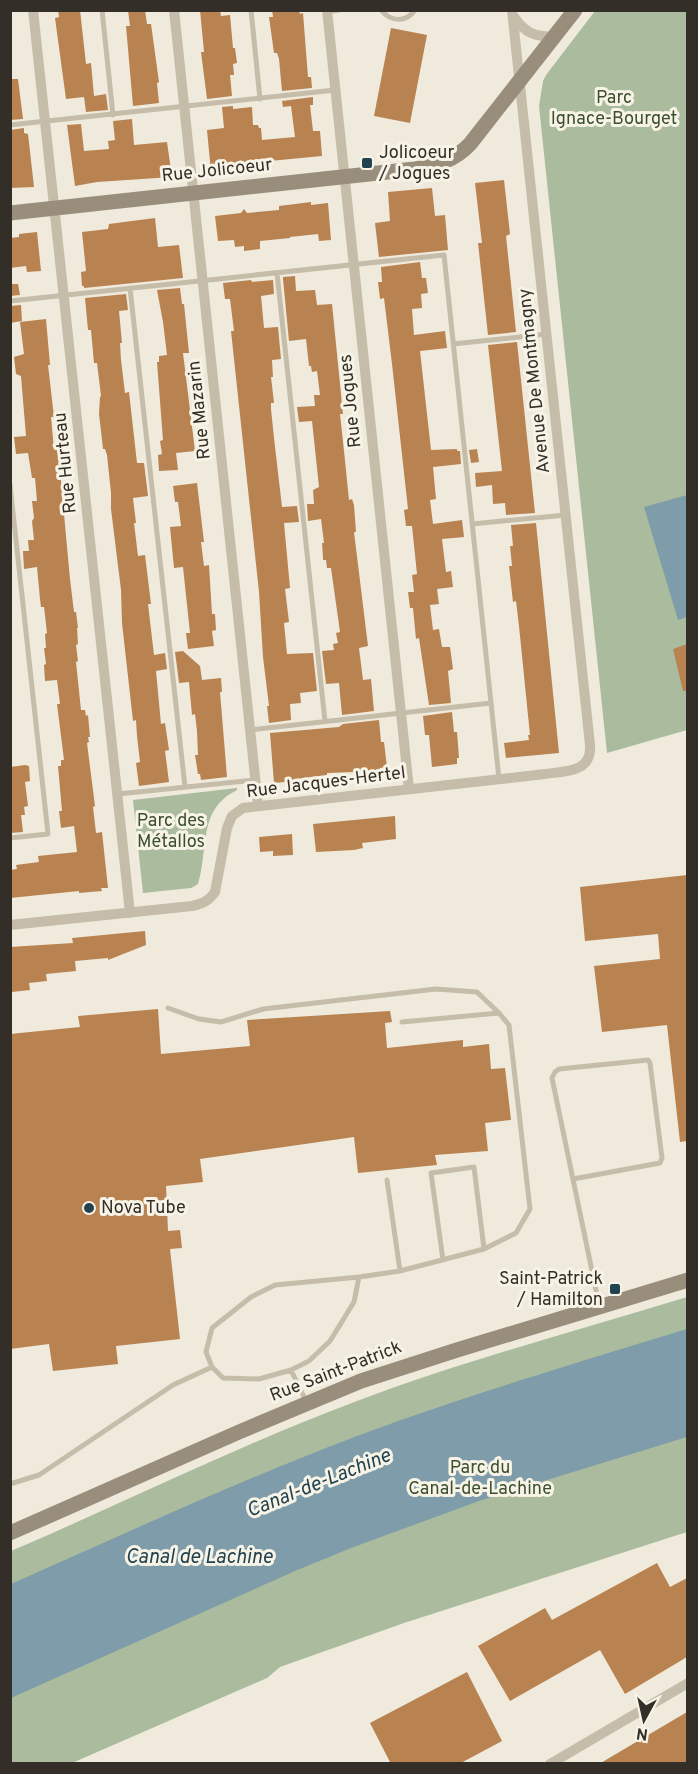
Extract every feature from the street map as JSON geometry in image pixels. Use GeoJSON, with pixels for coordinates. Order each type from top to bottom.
{"type":"FeatureCollection","features":[{"type":"Feature","properties":{"kind":"main road","name":"Rue Jolicoeur"},"geometry":{"type":"LineString","coordinates":[[10,213],[344,177],[428,167],[448,161],[466,149],[575,10]]}},
{"type":"Feature","properties":{"kind":"main road","name":"Rue Saint-Patrick"},"geometry":{"type":"LineString","coordinates":[[10,1533],[307,1403],[397,1368],[687,1280]]}},
{"type":"Feature","properties":{"kind":"street","name":"Rue Hurteau"},"geometry":{"type":"LineString","coordinates":[[33,10],[130,913]]}},
{"type":"Feature","properties":{"kind":"street","name":"Rue Mazarin"},"geometry":{"type":"LineString","coordinates":[[174,10],[258,805]]}},
{"type":"Feature","properties":{"kind":"street","name":"Rue Jogues"},"geometry":{"type":"LineString","coordinates":[[331,11],[335,90],[409,789]]}},
{"type":"Feature","properties":{"kind":"street","name":"Avenue De Montmagny"},"geometry":{"type":"LineString","coordinates":[[512,12],[525,30],[531,34],[554,37]]}},
{"type":"Feature","properties":{"kind":"street","name":"Avenue De Montmagny"},"geometry":{"type":"LineString","coordinates":[[512,12],[590,746]]}},
{"type":"Feature","properties":{"kind":"street","name":"Rue Jacques-Hertel"},"geometry":{"type":"LineString","coordinates":[[10,925],[192,906],[210,899],[218,883],[226,828],[232,816],[243,808],[572,770],[580,768],[588,761],[591,754],[590,746]]}},
{"type":"Feature","properties":{"kind":"street"},"geometry":{"type":"LineString","coordinates":[[550,1764],[687,1683]]}},
{"type":"Feature","properties":{"kind":"lane"},"geometry":{"type":"LineString","coordinates":[[102,10],[113,115]]}},
{"type":"Feature","properties":{"kind":"lane"},"geometry":{"type":"LineString","coordinates":[[251,10],[260,99]]}},
{"type":"Feature","properties":{"kind":"lane"},"geometry":{"type":"LineString","coordinates":[[381,10],[396,20],[409,18],[416,10]]}},
{"type":"Feature","properties":{"kind":"lane"},"geometry":{"type":"LineString","coordinates":[[10,125],[335,90]]}},
{"type":"Feature","properties":{"kind":"lane"},"geometry":{"type":"LineString","coordinates":[[10,301],[444,255],[499,779]]}},
{"type":"Feature","properties":{"kind":"lane"},"geometry":{"type":"LineString","coordinates":[[278,273],[325,721]]}},
{"type":"Feature","properties":{"kind":"lane"},"geometry":{"type":"LineString","coordinates":[[130,288],[185,788]]}},
{"type":"Feature","properties":{"kind":"lane"},"geometry":{"type":"LineString","coordinates":[[453,344],[547,334]]}},
{"type":"Feature","properties":{"kind":"lane"},"geometry":{"type":"LineString","coordinates":[[10,484],[48,834],[10,838]]}},
{"type":"Feature","properties":{"kind":"lane"},"geometry":{"type":"LineString","coordinates":[[472,524],[566,515]]}},
{"type":"Feature","properties":{"kind":"lane"},"geometry":{"type":"LineString","coordinates":[[250,730],[491,703]]}},
{"type":"Feature","properties":{"kind":"lane"},"geometry":{"type":"LineString","coordinates":[[118,794],[255,780]]}},
{"type":"Feature","properties":{"kind":"lane"},"geometry":{"type":"LineString","coordinates":[[168,1008],[199,1019],[221,1022],[263,1009],[436,989],[477,992],[509,1024],[530,1209],[516,1233],[484,1249],[400,1270],[359,1277],[275,1285],[251,1297],[212,1328],[206,1352],[212,1367],[223,1378],[259,1379],[291,1370],[309,1360],[330,1341],[354,1302],[359,1277]]}},
{"type":"Feature","properties":{"kind":"lane"},"geometry":{"type":"LineString","coordinates":[[402,1022],[499,1013]]}},
{"type":"Feature","properties":{"kind":"lane"},"geometry":{"type":"LineString","coordinates":[[573,1179],[660,1163],[662,1158],[651,1064],[648,1060],[559,1069],[552,1078],[597,1295],[602,1305]]}},
{"type":"Feature","properties":{"kind":"lane"},"geometry":{"type":"LineString","coordinates":[[443,1260],[430,1173],[474,1167],[484,1249]]}},
{"type":"Feature","properties":{"kind":"lane"},"geometry":{"type":"LineString","coordinates":[[387,1180],[400,1270]]}},
{"type":"Feature","properties":{"kind":"lane"},"geometry":{"type":"LineString","coordinates":[[10,1484],[39,1475],[173,1385],[212,1367]]}},
{"type":"Feature","properties":{"kind":"lane"},"geometry":{"type":"LineString","coordinates":[[291,1370],[307,1403]]}},
{"type":"Feature","properties":{"kind":"green space","name":"Parc Ignace-Bourget"},"geometry":{"type":"Polygon","coordinates":[[[595,11],[688,11],[687,730],[607,753],[539,106],[546,75],[595,11]]]}},
{"type":"Feature","properties":{"kind":"green space","name":"Parc des Métallos"},"geometry":{"type":"Polygon","coordinates":[[[237,788],[224,798],[210,819],[198,884],[191,888],[143,893],[133,800],[237,788]]]}},
{"type":"Feature","properties":{"kind":"green space","name":"Parc du Canal-de-Lachine"},"geometry":{"type":"Polygon","coordinates":[[[687,1297],[687,1532],[404,1623],[280,1667],[267,1678],[72,1763],[11,1764],[11,1551],[226,1455],[357,1401],[480,1359],[687,1297]]]}},
{"type":"Feature","properties":{"kind":"water"},"geometry":{"type":"Polygon","coordinates":[[[687,495],[687,617],[678,620],[644,507],[687,495]]]}},
{"type":"Feature","properties":{"kind":"water","name":"Canal de Lachine"},"geometry":{"type":"Polygon","coordinates":[[[687,1329],[687,1437],[479,1501],[351,1548],[11,1698],[11,1584],[204,1498],[351,1438],[472,1396],[687,1329]]]}},
{"type":"Feature","properties":{"kind":"building"},"geometry":{"type":"Polygon","coordinates":[[[58,10],[80,10],[86,64],[91,63],[94,96],[106,94],[108,110],[86,112],[84,97],[66,99],[55,18],[59,17],[58,10]]]}},
{"type":"Feature","properties":{"kind":"building"},"geometry":{"type":"Polygon","coordinates":[[[128,10],[145,10],[147,24],[151,24],[159,82],[157,83],[159,103],[133,106],[126,26],[130,26],[128,10]]]}},
{"type":"Feature","properties":{"kind":"building"},"geometry":{"type":"Polygon","coordinates":[[[200,10],[220,10],[221,16],[230,15],[237,63],[233,64],[234,75],[230,75],[232,96],[207,99],[201,52],[204,52],[200,10]]]}},
{"type":"Feature","properties":{"kind":"building"},"geometry":{"type":"Polygon","coordinates":[[[272,10],[299,10],[300,14],[303,13],[308,77],[311,77],[312,88],[282,91],[279,59],[277,53],[274,53],[269,17],[273,17],[272,10]]]}},
{"type":"Feature","properties":{"kind":"building"},"geometry":{"type":"Polygon","coordinates":[[[391,28],[427,35],[410,123],[374,116],[391,28]]]}},
{"type":"Feature","properties":{"kind":"building"},"geometry":{"type":"Polygon","coordinates":[[[10,79],[18,79],[23,119],[10,120],[10,79]]]}},
{"type":"Feature","properties":{"kind":"building"},"geometry":{"type":"Polygon","coordinates":[[[313,97],[313,105],[310,105],[313,131],[320,131],[322,156],[228,165],[228,170],[211,172],[207,130],[224,128],[222,107],[233,106],[233,109],[252,107],[253,125],[261,128],[262,140],[295,137],[291,106],[283,107],[282,101],[313,97]]]}},
{"type":"Feature","properties":{"kind":"building"},"geometry":{"type":"Polygon","coordinates":[[[132,119],[134,145],[167,142],[172,177],[97,182],[75,186],[67,125],[81,124],[84,151],[109,149],[108,141],[115,140],[113,121],[132,119]]]}},
{"type":"Feature","properties":{"kind":"building"},"geometry":{"type":"Polygon","coordinates":[[[24,128],[24,133],[28,134],[34,187],[10,188],[10,130],[24,128]]]}},
{"type":"Feature","properties":{"kind":"building"},"geometry":{"type":"Polygon","coordinates":[[[504,180],[510,234],[506,236],[516,332],[488,335],[478,243],[482,243],[475,183],[504,180]]]}},
{"type":"Feature","properties":{"kind":"building"},"geometry":{"type":"Polygon","coordinates":[[[432,188],[435,216],[445,215],[448,250],[379,257],[375,223],[390,221],[388,192],[432,188]]]}},
{"type":"Feature","properties":{"kind":"building"},"geometry":{"type":"Polygon","coordinates":[[[311,202],[311,205],[328,203],[331,240],[319,241],[318,234],[290,237],[260,241],[260,249],[244,251],[244,246],[235,247],[234,240],[218,241],[215,216],[241,213],[244,209],[247,213],[279,210],[279,206],[311,202]]]}},
{"type":"Feature","properties":{"kind":"building"},"geometry":{"type":"Polygon","coordinates":[[[155,218],[158,247],[179,245],[183,278],[84,288],[82,286],[81,272],[86,271],[82,232],[108,229],[109,224],[155,218]]]}},
{"type":"Feature","properties":{"kind":"building"},"geometry":{"type":"Polygon","coordinates":[[[37,232],[41,271],[27,272],[26,266],[10,268],[10,238],[19,237],[19,234],[37,232]]]}},
{"type":"Feature","properties":{"kind":"building"},"geometry":{"type":"Polygon","coordinates":[[[420,262],[422,278],[426,278],[428,293],[421,294],[422,308],[412,309],[414,335],[445,331],[447,348],[420,351],[431,450],[457,449],[460,451],[461,464],[433,467],[436,499],[430,500],[433,524],[462,520],[464,537],[442,539],[446,572],[451,571],[453,587],[437,589],[439,604],[430,605],[433,630],[439,629],[442,647],[450,647],[453,669],[448,671],[451,703],[429,705],[419,638],[416,639],[413,608],[410,608],[408,592],[414,592],[412,575],[417,574],[412,526],[406,526],[404,510],[408,509],[392,364],[384,298],[380,299],[378,282],[382,282],[381,267],[420,262]]]}},
{"type":"Feature","properties":{"kind":"building"},"geometry":{"type":"Polygon","coordinates":[[[295,276],[296,291],[315,290],[317,305],[332,304],[349,500],[352,499],[354,505],[356,532],[354,532],[368,646],[359,648],[363,680],[371,679],[374,711],[342,715],[339,683],[326,684],[322,651],[334,650],[333,644],[338,643],[336,633],[340,632],[331,568],[327,568],[326,560],[323,560],[322,543],[324,543],[321,519],[308,521],[307,504],[314,504],[313,490],[319,487],[312,421],[299,422],[297,407],[315,406],[314,395],[320,395],[317,371],[312,372],[309,366],[306,339],[289,341],[283,277],[295,276]]]}},
{"type":"Feature","properties":{"kind":"building"},"geometry":{"type":"Polygon","coordinates":[[[251,280],[252,282],[273,280],[274,294],[261,296],[264,328],[278,327],[281,359],[272,360],[274,403],[271,403],[271,409],[274,438],[282,507],[297,506],[299,522],[284,523],[290,588],[285,589],[289,622],[284,623],[287,654],[313,653],[317,691],[300,693],[301,703],[290,704],[291,720],[269,723],[259,592],[231,331],[234,331],[230,299],[225,299],[223,283],[251,280]]]}},
{"type":"Feature","properties":{"kind":"building"},"geometry":{"type":"Polygon","coordinates":[[[10,284],[18,284],[20,295],[10,296],[10,284]]]}},
{"type":"Feature","properties":{"kind":"building"},"geometry":{"type":"Polygon","coordinates":[[[180,288],[189,353],[183,353],[195,451],[176,453],[178,470],[159,471],[158,455],[162,454],[160,441],[163,440],[157,362],[159,362],[159,356],[167,355],[157,290],[180,288]]]}},
{"type":"Feature","properties":{"kind":"building"},"geometry":{"type":"Polygon","coordinates":[[[126,294],[128,310],[119,311],[121,360],[125,393],[129,392],[137,463],[144,463],[148,496],[133,498],[136,523],[134,523],[138,556],[145,555],[154,655],[165,653],[167,669],[156,671],[161,724],[165,723],[169,750],[165,751],[169,782],[139,786],[136,763],[140,762],[136,720],[133,721],[107,455],[103,449],[99,414],[101,396],[97,363],[94,363],[91,330],[88,330],[85,298],[126,294]]]}},
{"type":"Feature","properties":{"kind":"building"},"geometry":{"type":"Polygon","coordinates":[[[21,305],[22,321],[10,323],[10,306],[21,305]]]}},
{"type":"Feature","properties":{"kind":"building"},"geometry":{"type":"Polygon","coordinates":[[[46,319],[54,417],[51,417],[54,450],[58,449],[70,579],[78,628],[78,644],[76,645],[78,661],[76,662],[81,710],[85,710],[86,716],[88,715],[90,737],[87,743],[96,833],[102,832],[108,888],[101,888],[102,891],[10,898],[10,870],[17,869],[16,865],[39,862],[38,856],[77,852],[74,826],[61,828],[59,811],[62,811],[58,766],[61,766],[61,760],[64,760],[57,704],[60,704],[57,680],[45,681],[44,648],[46,648],[45,634],[47,633],[44,607],[41,607],[37,567],[24,569],[23,551],[29,551],[28,540],[34,540],[32,501],[37,501],[35,478],[32,478],[28,453],[16,454],[14,437],[26,436],[21,376],[16,374],[14,357],[24,354],[20,322],[46,319]]]}},
{"type":"Feature","properties":{"kind":"building"},"geometry":{"type":"Polygon","coordinates":[[[517,342],[535,513],[506,515],[505,503],[493,504],[492,485],[476,487],[475,473],[502,471],[488,345],[517,342]]]}},
{"type":"Feature","properties":{"kind":"building"},"geometry":{"type":"Polygon","coordinates":[[[477,449],[479,462],[471,463],[469,450],[477,449]]]}},
{"type":"Feature","properties":{"kind":"building"},"geometry":{"type":"Polygon","coordinates":[[[197,483],[204,542],[201,542],[204,566],[209,565],[212,614],[215,614],[216,630],[212,631],[214,646],[188,649],[186,633],[190,633],[183,567],[174,568],[170,527],[181,526],[173,486],[197,483]]]}},
{"type":"Feature","properties":{"kind":"building"},"geometry":{"type":"Polygon","coordinates":[[[536,523],[559,753],[506,758],[504,743],[529,740],[528,735],[530,735],[516,601],[513,602],[509,566],[512,566],[510,546],[513,546],[511,525],[536,523]]]}},
{"type":"Feature","properties":{"kind":"building"},"geometry":{"type":"Polygon","coordinates":[[[687,644],[687,691],[683,691],[673,649],[687,644]]]}},
{"type":"Feature","properties":{"kind":"building"},"geometry":{"type":"Polygon","coordinates":[[[183,651],[200,666],[202,680],[221,678],[222,692],[220,692],[227,777],[201,780],[198,774],[195,755],[198,755],[197,731],[195,714],[192,715],[189,682],[179,683],[175,652],[183,651]]]}},
{"type":"Feature","properties":{"kind":"building"},"geometry":{"type":"Polygon","coordinates":[[[452,712],[454,732],[457,732],[459,758],[457,758],[457,764],[432,767],[429,735],[425,735],[423,716],[452,712]]]}},
{"type":"Feature","properties":{"kind":"building"},"geometry":{"type":"Polygon","coordinates":[[[379,720],[387,767],[380,768],[380,771],[327,773],[327,775],[274,783],[270,733],[339,727],[343,724],[379,720]]]}},
{"type":"Feature","properties":{"kind":"building"},"geometry":{"type":"Polygon","coordinates":[[[29,766],[30,781],[25,782],[28,806],[24,807],[25,815],[21,815],[23,832],[10,833],[10,767],[29,766]]]}},
{"type":"Feature","properties":{"kind":"building"},"geometry":{"type":"Polygon","coordinates":[[[395,816],[396,839],[362,843],[363,848],[354,850],[316,852],[313,824],[395,816]]]}},
{"type":"Feature","properties":{"kind":"building"},"geometry":{"type":"Polygon","coordinates":[[[292,834],[293,855],[273,856],[273,851],[260,852],[259,837],[292,834]]]}},
{"type":"Feature","properties":{"kind":"building"},"geometry":{"type":"Polygon","coordinates":[[[687,875],[687,1141],[680,1142],[667,1025],[602,1032],[594,966],[660,959],[658,934],[585,941],[580,887],[687,875]]]}},
{"type":"Feature","properties":{"kind":"building"},"geometry":{"type":"Polygon","coordinates":[[[145,931],[146,945],[108,960],[108,958],[75,961],[76,971],[46,974],[47,981],[29,983],[30,990],[12,992],[10,947],[73,943],[72,938],[145,931]]]}},
{"type":"Feature","properties":{"kind":"building","name":"Nova Tube"},"geometry":{"type":"Polygon","coordinates":[[[158,1009],[161,1054],[250,1046],[247,1020],[390,1011],[392,1022],[385,1023],[387,1048],[463,1040],[463,1047],[489,1044],[491,1069],[505,1068],[511,1120],[485,1123],[488,1151],[435,1155],[437,1165],[358,1173],[354,1137],[200,1159],[203,1182],[166,1186],[168,1231],[180,1230],[182,1248],[170,1249],[180,1339],[116,1346],[118,1364],[53,1371],[49,1344],[10,1349],[10,1034],[80,1027],[78,1016],[158,1009]]]}},
{"type":"Feature","properties":{"kind":"building"},"geometry":{"type":"Polygon","coordinates":[[[657,1563],[670,1587],[687,1578],[687,1657],[625,1694],[600,1650],[510,1701],[478,1646],[545,1608],[552,1620],[657,1563]]]}},
{"type":"Feature","properties":{"kind":"building"},"geometry":{"type":"Polygon","coordinates":[[[467,1672],[502,1741],[459,1764],[391,1764],[370,1723],[467,1672]]]}},
{"type":"Feature","properties":{"kind":"building"},"geometry":{"type":"Polygon","coordinates":[[[687,1712],[687,1764],[599,1764],[687,1712]]]}},
{"type":"Feature","properties":{"kind":"place","name":"Jolicoeur / Jogues"},"geometry":{"type":"Point","coordinates":[367,163]}},
{"type":"Feature","properties":{"kind":"place","name":"Nova Tube"},"geometry":{"type":"Point","coordinates":[89,1208]}},
{"type":"Feature","properties":{"kind":"place","name":"Saint-Patrick / Hamilton"},"geometry":{"type":"Point","coordinates":[615,1289]}},
{"type":"Feature","properties":{"kind":"water label","name":"Canal-de-Lachine"},"geometry":{"type":"Point","coordinates":[319,1484]}}]}
